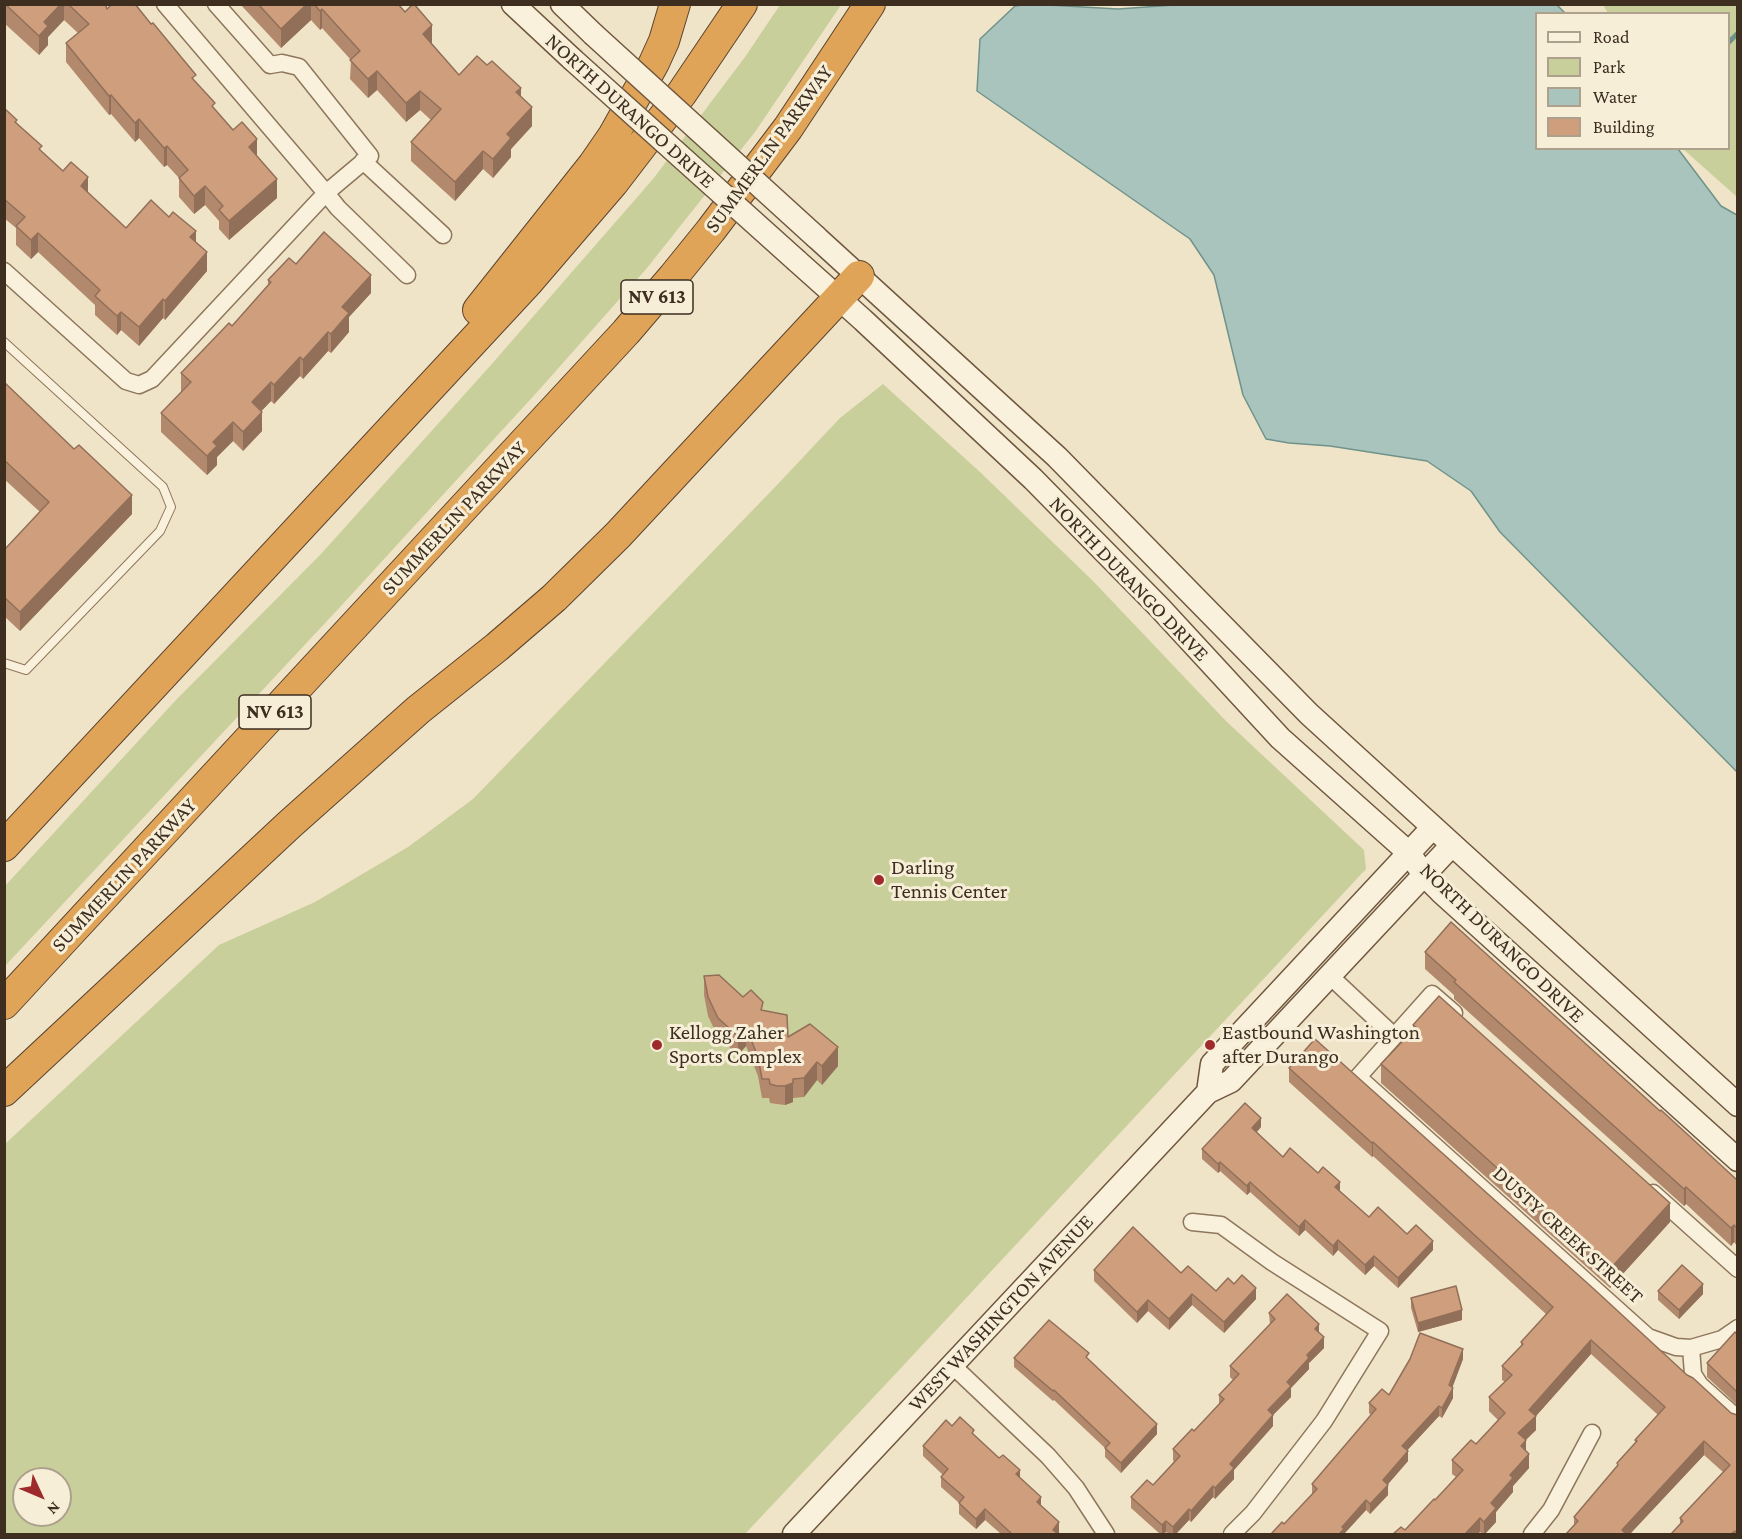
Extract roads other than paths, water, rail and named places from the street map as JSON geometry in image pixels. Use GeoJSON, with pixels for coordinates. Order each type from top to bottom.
{"type":"FeatureCollection","features":[{"type":"Feature","properties":{"kind":"highway"},"geometry":{"type":"LineString","coordinates":[[341,484],[593,165],[636,97],[654,63],[664,41],[675,4]]}},
{"type":"Feature","properties":{"kind":"highway"},"geometry":{"type":"LineString","coordinates":[[4,846],[528,282],[613,183],[682,93],[742,4]]}},
{"type":"Feature","properties":{"kind":"highway","name":"SUMMERLIN PARKWAY"},"geometry":{"type":"LineString","coordinates":[[4,1004],[633,324],[711,230],[788,128],[870,4]]}},
{"type":"Feature","properties":{"kind":"highway"},"geometry":{"type":"LineString","coordinates":[[4,1091],[290,824],[418,710],[554,598],[618,535],[859,276]]}},
{"type":"Feature","properties":{"kind":"main road","name":"NORTH DURANGO DRIVE"},"geometry":{"type":"LineString","coordinates":[[513,4],[838,298],[1033,479],[1160,608],[1280,738],[1409,853],[1424,875],[1458,908],[1737,1160]]}},
{"type":"Feature","properties":{"kind":"main road","name":"NORTH DURANGO DRIVE"},"geometry":{"type":"LineString","coordinates":[[562,4],[1057,457],[1309,714],[1737,1105]]}},
{"type":"Feature","properties":{"kind":"main road"},"geometry":{"type":"LineString","coordinates":[[1208,1092],[1212,1064],[1433,827]]}},
{"type":"Feature","properties":{"kind":"main road","name":"WEST WASHINGTON AVENUE"},"geometry":{"type":"LineString","coordinates":[[794,1534],[1208,1092],[1231,1081],[1452,845]]}},
{"type":"Feature","properties":{"kind":"street"},"geometry":{"type":"LineString","coordinates":[[165,4],[338,208],[408,275]]}},
{"type":"Feature","properties":{"kind":"street"},"geometry":{"type":"LineString","coordinates":[[4,271],[126,381],[140,385],[152,379],[326,193],[370,156],[299,67],[282,63],[270,64],[216,4]]}},
{"type":"Feature","properties":{"kind":"street"},"geometry":{"type":"LineString","coordinates":[[363,161],[443,235]]}},
{"type":"Feature","properties":{"kind":"street"},"geometry":{"type":"LineString","coordinates":[[1330,976],[1394,1036],[1432,994],[1467,1025]]}},
{"type":"Feature","properties":{"kind":"street","name":"DUSTY CREEK STREET"},"geometry":{"type":"LineString","coordinates":[[1394,1036],[1358,1077],[1648,1337],[1676,1347],[1691,1348]]}},
{"type":"Feature","properties":{"kind":"street"},"geometry":{"type":"LineString","coordinates":[[1642,1183],[1737,1269]]}},
{"type":"Feature","properties":{"kind":"street"},"geometry":{"type":"LineString","coordinates":[[1192,1222],[1221,1225],[1272,1262],[1380,1331],[1324,1421],[1253,1513],[1232,1534]]}},
{"type":"Feature","properties":{"kind":"street"},"geometry":{"type":"LineString","coordinates":[[1737,1328],[1722,1339],[1691,1348],[1693,1374],[1700,1385],[1737,1419]]}},
{"type":"Feature","properties":{"kind":"street"},"geometry":{"type":"LineString","coordinates":[[952,1365],[1048,1456],[1076,1488],[1106,1534]]}},
{"type":"Feature","properties":{"kind":"street"},"geometry":{"type":"LineString","coordinates":[[1532,1534],[1551,1510],[1592,1433]]}},
{"type":"Feature","properties":{"kind":"lane"},"geometry":{"type":"LineString","coordinates":[[4,342],[163,487],[171,507],[160,531],[26,670],[4,663]]}},
{"type":"Feature","properties":{"kind":"water"},"geometry":{"type":"Polygon","coordinates":[[[1031,4],[1118,9],[1188,4],[1556,4],[1564,12],[1535,12],[1535,150],[1679,150],[1721,206],[1737,215],[1737,772],[1500,532],[1471,491],[1427,461],[1266,439],[1243,395],[1214,275],[1190,239],[977,91],[980,39],[1015,6],[1031,4]]]}},
{"type":"Feature","properties":{"kind":"waterway"},"geometry":{"type":"LineString","coordinates":[[1730,41],[1738,33]]}},
{"type":"Feature","properties":{"kind":"place","name":"Darling Tennis Center"},"geometry":{"type":"Point","coordinates":[879,880]}},
{"type":"Feature","properties":{"kind":"place","name":"Kellogg Zaher Sports Complex"},"geometry":{"type":"Point","coordinates":[657,1045]}},
{"type":"Feature","properties":{"kind":"place","name":"Eastbound Washington after Durango"},"geometry":{"type":"Point","coordinates":[1210,1045]}}]}
